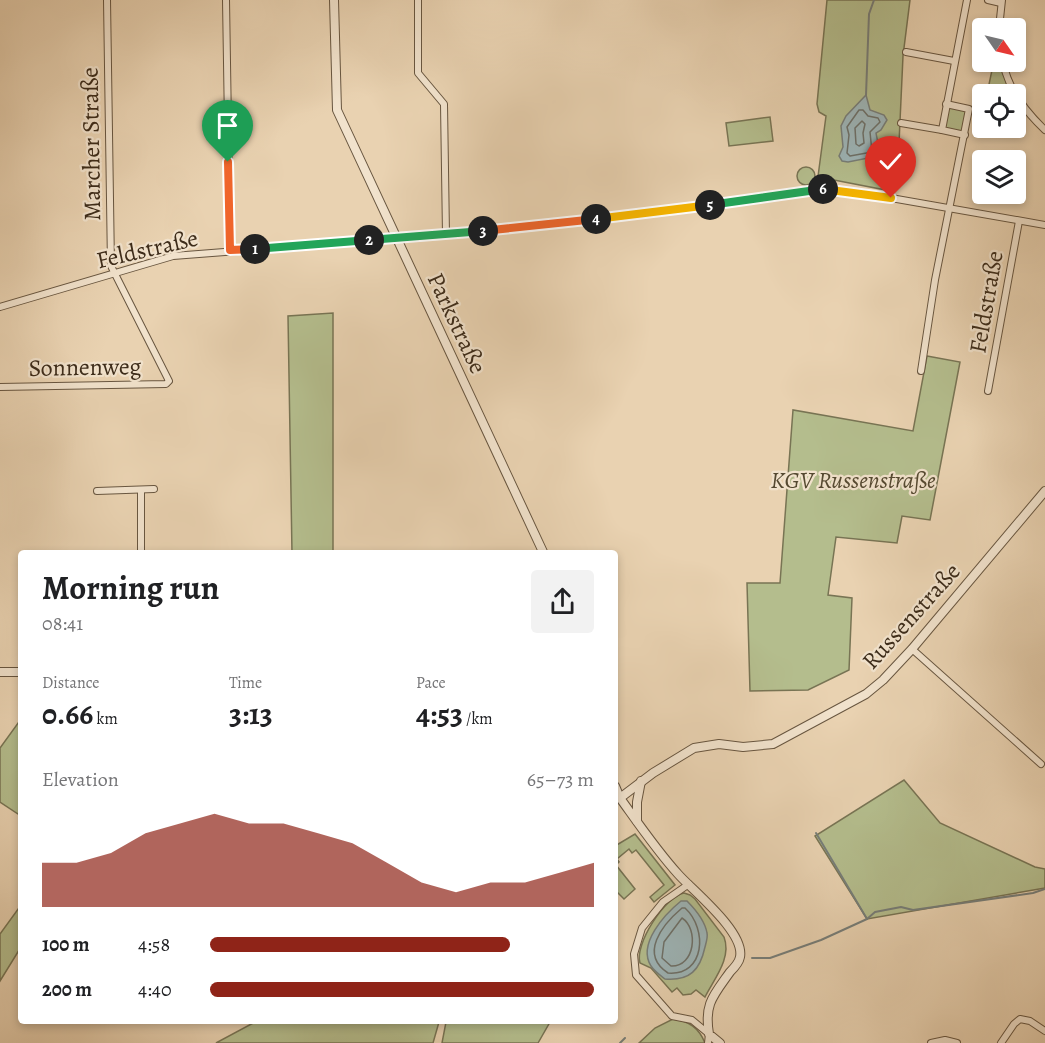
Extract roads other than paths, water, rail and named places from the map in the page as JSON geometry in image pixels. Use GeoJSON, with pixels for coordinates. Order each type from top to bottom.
{"type":"FeatureCollection","features":[{"type":"Feature","properties":{"kind":"street","name":"Marcher Straße"},"geometry":{"type":"LineString","coordinates":[[107,0],[111,266],[169,381]]}},
{"type":"Feature","properties":{"kind":"street"},"geometry":{"type":"LineString","coordinates":[[226,0],[230,250]]}},
{"type":"Feature","properties":{"kind":"street","name":"Parkstraße"},"geometry":{"type":"LineString","coordinates":[[334,0],[336,110],[542,550]]}},
{"type":"Feature","properties":{"kind":"street"},"geometry":{"type":"LineString","coordinates":[[418,0],[418,73],[444,104],[447,235]]}},
{"type":"Feature","properties":{"kind":"street"},"geometry":{"type":"LineString","coordinates":[[942,130],[967,0]]}},
{"type":"Feature","properties":{"kind":"street"},"geometry":{"type":"LineString","coordinates":[[988,0],[1001,1],[1000,18]]}},
{"type":"Feature","properties":{"kind":"street"},"geometry":{"type":"LineString","coordinates":[[906,52],[954,61]]}},
{"type":"Feature","properties":{"kind":"street"},"geometry":{"type":"LineString","coordinates":[[1006,72],[1018,98],[1045,130]]}},
{"type":"Feature","properties":{"kind":"street"},"geometry":{"type":"LineString","coordinates":[[921,371],[935,280],[969,109],[946,104]]}},
{"type":"Feature","properties":{"kind":"street"},"geometry":{"type":"LineString","coordinates":[[901,123],[965,135]]}},
{"type":"Feature","properties":{"kind":"street","name":"Feldstraße"},"geometry":{"type":"LineString","coordinates":[[0,306],[173,256],[447,235],[625,216],[823,189],[1045,225]]}},
{"type":"Feature","properties":{"kind":"street","name":"Feldstraße"},"geometry":{"type":"LineString","coordinates":[[988,391],[1019,221]]}},
{"type":"Feature","properties":{"kind":"street","name":"Sonnenweg"},"geometry":{"type":"LineString","coordinates":[[0,387],[166,384],[169,381]]}},
{"type":"Feature","properties":{"kind":"street"},"geometry":{"type":"LineString","coordinates":[[97,491],[154,489]]}},
{"type":"Feature","properties":{"kind":"street"},"geometry":{"type":"LineString","coordinates":[[141,490],[141,550]]}},
{"type":"Feature","properties":{"kind":"street","name":"Russenstraße"},"geometry":{"type":"LineString","coordinates":[[618,796],[694,748],[719,744],[760,747],[779,740],[866,694],[883,680],[912,649],[1045,491]]}},
{"type":"Feature","properties":{"kind":"street"},"geometry":{"type":"LineString","coordinates":[[912,649],[1041,764]]}},
{"type":"Feature","properties":{"kind":"street"},"geometry":{"type":"LineString","coordinates":[[0,672],[18,672]]}},
{"type":"Feature","properties":{"kind":"street"},"geometry":{"type":"LineString","coordinates":[[637,821],[641,781]]}},
{"type":"Feature","properties":{"kind":"street"},"geometry":{"type":"LineString","coordinates":[[618,798],[679,875],[722,919],[733,934],[740,951],[738,961],[714,995],[708,1008],[709,1039]]}},
{"type":"Feature","properties":{"kind":"street"},"geometry":{"type":"LineString","coordinates":[[689,884],[664,900],[639,933],[634,954],[636,975],[672,1016],[692,1020],[709,1039],[720,1043]]}},
{"type":"Feature","properties":{"kind":"street"},"geometry":{"type":"LineString","coordinates":[[1001,1043],[1020,1019],[1030,1021],[1045,1031]]}},
{"type":"Feature","properties":{"kind":"street"},"geometry":{"type":"LineString","coordinates":[[931,1043],[945,1040],[957,1043]]}},
{"type":"Feature","properties":{"kind":"water"},"geometry":{"type":"Polygon","coordinates":[[[866,95],[870,110],[884,115],[887,120],[881,130],[876,133],[879,148],[878,159],[873,162],[868,158],[842,161],[839,156],[843,147],[841,126],[846,116],[866,95]]]}},
{"type":"Feature","properties":{"kind":"water"},"geometry":{"type":"Polygon","coordinates":[[[681,901],[687,901],[699,915],[706,929],[707,940],[697,968],[687,976],[665,979],[651,966],[648,948],[650,939],[661,921],[681,901]]]}},
{"type":"Feature","properties":{"kind":"waterway"},"geometry":{"type":"LineString","coordinates":[[866,95],[869,14],[874,0]]}},
{"type":"Feature","properties":{"kind":"waterway"},"geometry":{"type":"LineString","coordinates":[[816,833],[867,919]]}},
{"type":"Feature","properties":{"kind":"waterway"},"geometry":{"type":"LineString","coordinates":[[752,958],[770,958],[821,940],[867,919],[875,912],[901,907],[913,910],[1033,893],[1045,889]]}},
{"type":"Feature","properties":{"kind":"waterway"},"geometry":{"type":"LineString","coordinates":[[620,1043],[625,1038]]}},
{"type":"Feature","properties":{"kind":"park label","name":"KGV Russenstraße"},"geometry":{"type":"Point","coordinates":[853,480]}}]}
